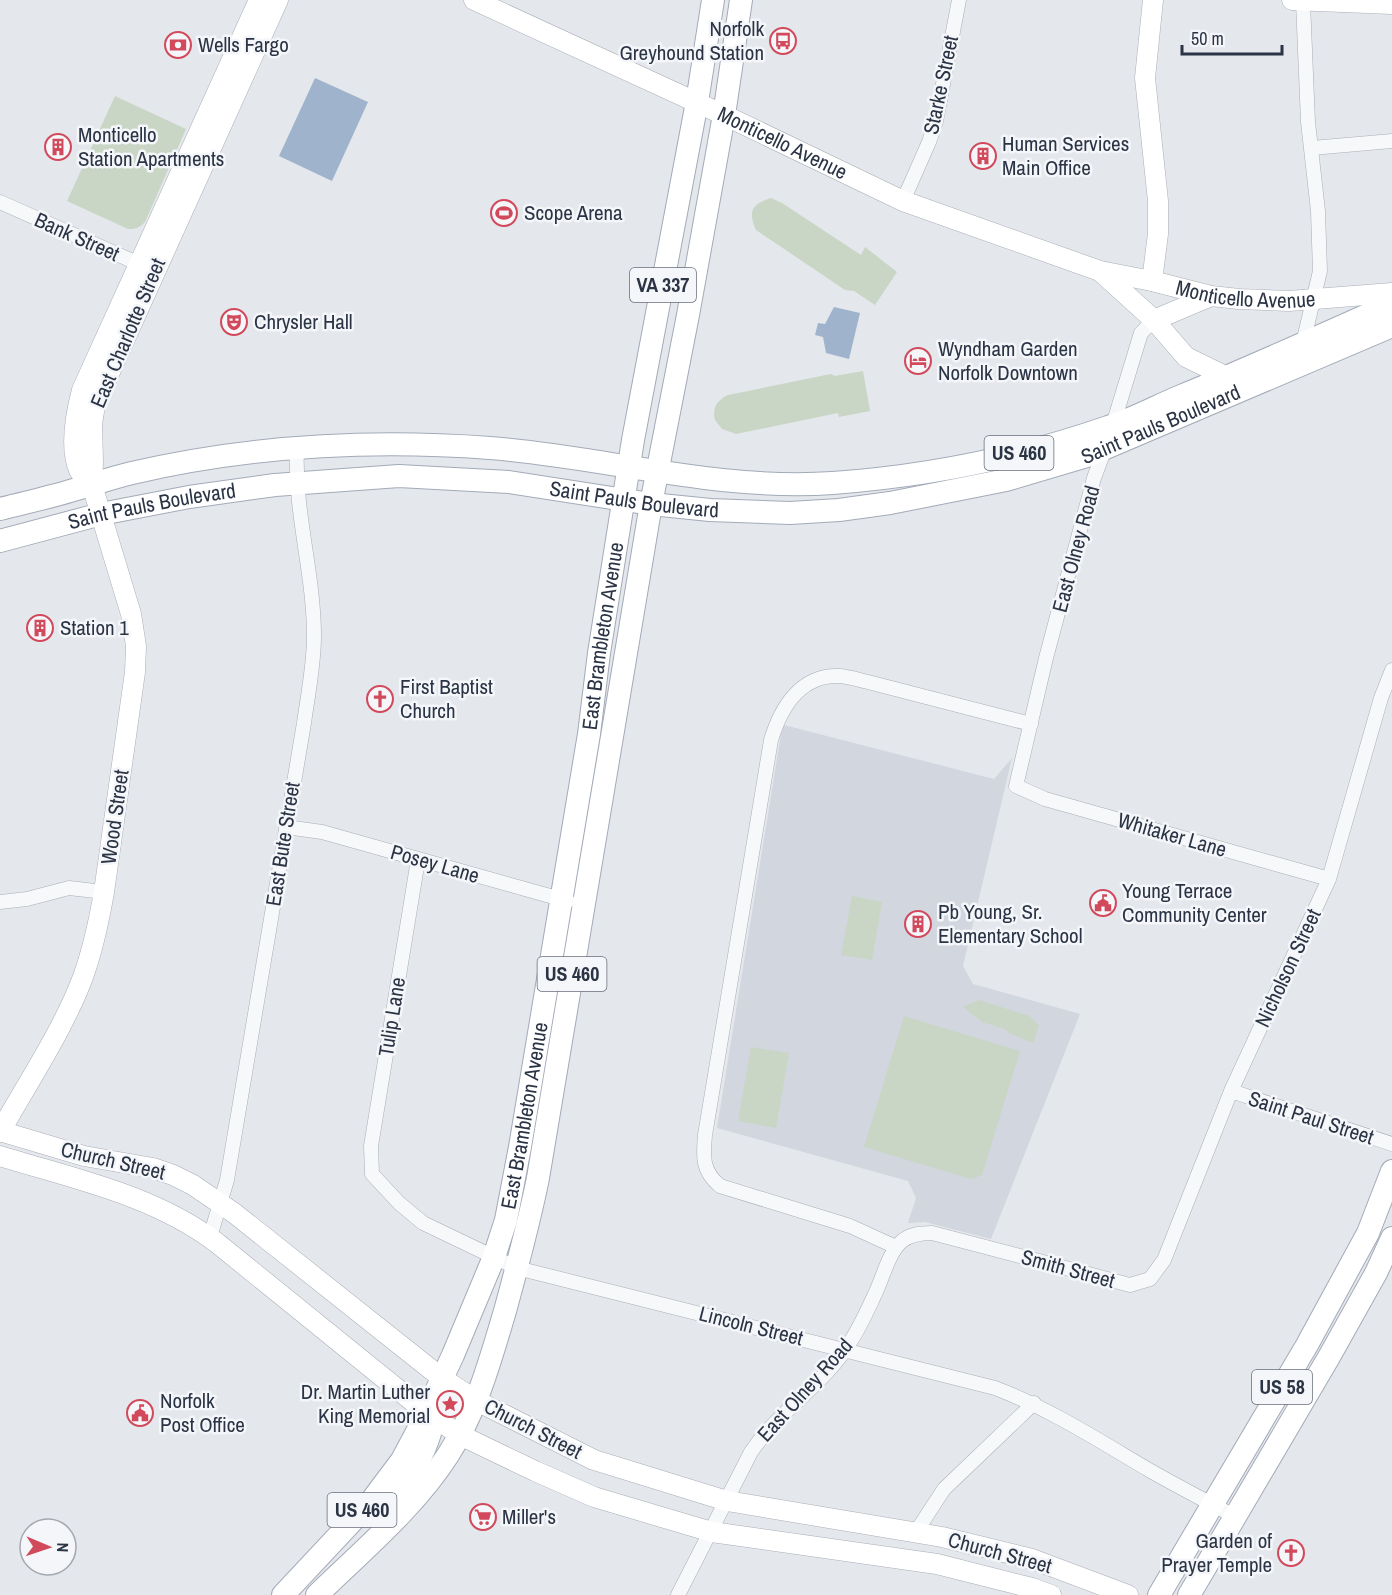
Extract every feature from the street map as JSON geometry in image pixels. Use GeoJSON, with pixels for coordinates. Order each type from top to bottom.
{"type":"FeatureCollection","features":[{"type":"Feature","properties":{"kind":"main road","name":"VA 337"},"geometry":{"type":"LineString","coordinates":[[628,467],[697,102],[713,0]]}},
{"type":"Feature","properties":{"kind":"main road","name":"VA 337"},"geometry":{"type":"LineString","coordinates":[[656,472],[688,315],[724,114],[741,0]]}},
{"type":"Feature","properties":{"kind":"main road","name":"Monticello Avenue"},"geometry":{"type":"LineString","coordinates":[[1227,377],[1392,304]]}},
{"type":"Feature","properties":{"kind":"main road","name":"US 460"},"geometry":{"type":"LineString","coordinates":[[1254,384],[1392,326]]}},
{"type":"Feature","properties":{"kind":"main road","name":"Saint Pauls Boulevard"},"geometry":{"type":"LineString","coordinates":[[0,509],[129,474],[191,461],[297,448],[375,444],[477,447],[560,456],[706,479],[763,483],[828,483],[871,479],[947,469],[1056,444],[1112,426],[1227,377]]}},
{"type":"Feature","properties":{"kind":"main road","name":"Saint Pauls Boulevard"},"geometry":{"type":"LineString","coordinates":[[0,542],[101,514],[212,494],[297,483],[399,476],[446,477],[529,484],[651,504],[710,510],[768,512],[839,510],[890,503],[1006,480],[1104,450],[1254,384]]}},
{"type":"Feature","properties":{"kind":"main road","name":"East Brambleton Avenue"},"geometry":{"type":"LineString","coordinates":[[283,1595],[387,1481],[430,1416],[494,1257],[512,1196],[589,734],[599,653],[628,467]]}},
{"type":"Feature","properties":{"kind":"main road","name":"East Brambleton Avenue"},"geometry":{"type":"LineString","coordinates":[[317,1595],[372,1544],[420,1491],[444,1461],[460,1435],[517,1268],[537,1186],[656,472]]}},
{"type":"Feature","properties":{"kind":"main road","name":"US 58"},"geometry":{"type":"LineString","coordinates":[[1159,1595],[1307,1345],[1368,1233],[1392,1172]]}},
{"type":"Feature","properties":{"kind":"main road","name":"US 58"},"geometry":{"type":"LineString","coordinates":[[1189,1595],[1376,1273],[1392,1238]]}},
{"type":"Feature","properties":{"kind":"main road"},"geometry":{"type":"LineString","coordinates":[[472,1398],[492,1300],[494,1257]]}},
{"type":"Feature","properties":{"kind":"main road"},"geometry":{"type":"LineString","coordinates":[[372,1544],[381,1519],[414,1473],[425,1450],[430,1416]]}},
{"type":"Feature","properties":{"kind":"main road"},"geometry":{"type":"LineString","coordinates":[[1239,1460],[1261,1472]]}},
{"type":"Feature","properties":{"kind":"street","name":"East Charlotte Street"},"geometry":{"type":"LineString","coordinates":[[92,485],[92,433],[95,405],[147,268],[260,0]]}},
{"type":"Feature","properties":{"kind":"street","name":"East Charlotte Street"},"geometry":{"type":"LineString","coordinates":[[147,268],[278,0]]}},
{"type":"Feature","properties":{"kind":"street","name":"Monticello Avenue"},"geometry":{"type":"LineString","coordinates":[[474,0],[724,114],[903,201],[1100,271],[1211,296],[1239,300],[1289,302],[1314,298],[1392,293]]}},
{"type":"Feature","properties":{"kind":"street","name":"Starke Street"},"geometry":{"type":"LineString","coordinates":[[903,201],[936,121],[959,0]]}},
{"type":"Feature","properties":{"kind":"street"},"geometry":{"type":"LineString","coordinates":[[1152,281],[1158,234],[1158,201],[1145,78],[1153,0]]}},
{"type":"Feature","properties":{"kind":"street"},"geometry":{"type":"LineString","coordinates":[[1303,343],[1320,271],[1318,211],[1297,1],[1392,4]]}},
{"type":"Feature","properties":{"kind":"street"},"geometry":{"type":"LineString","coordinates":[[1312,148],[1392,141]]}},
{"type":"Feature","properties":{"kind":"street","name":"Bank Street"},"geometry":{"type":"LineString","coordinates":[[0,202],[147,268]]}},
{"type":"Feature","properties":{"kind":"street","name":"Monticello Avenue"},"geometry":{"type":"LineString","coordinates":[[1100,271],[1154,320],[1186,357],[1227,377],[1254,384]]}},
{"type":"Feature","properties":{"kind":"street"},"geometry":{"type":"LineString","coordinates":[[1154,320],[1211,296]]}},
{"type":"Feature","properties":{"kind":"street","name":"East Olney Road"},"geometry":{"type":"LineString","coordinates":[[1017,786],[1030,724],[1085,512],[1141,333],[1154,320]]}},
{"type":"Feature","properties":{"kind":"street","name":"East Bute Street"},"geometry":{"type":"LineString","coordinates":[[210,1237],[222,1204],[238,1121],[305,718],[314,635],[297,483],[297,448]]}},
{"type":"Feature","properties":{"kind":"street","name":"Wood Street"},"geometry":{"type":"LineString","coordinates":[[0,1131],[76,994],[94,943],[104,892],[125,749],[136,646],[131,614],[92,485]]}},
{"type":"Feature","properties":{"kind":"street","name":"Nicholson Street"},"geometry":{"type":"LineString","coordinates":[[1164,1260],[1231,1091],[1329,879],[1381,698],[1392,670]]}},
{"type":"Feature","properties":{"kind":"street"},"geometry":{"type":"LineString","coordinates":[[896,1247],[850,1226],[720,1186],[706,1170],[703,1160],[706,1125],[771,740],[781,712],[789,700],[808,684],[831,676],[868,682],[1030,724]]}},
{"type":"Feature","properties":{"kind":"street","name":"Whitaker Lane"},"geometry":{"type":"LineString","coordinates":[[1017,786],[1045,799],[1329,879]]}},
{"type":"Feature","properties":{"kind":"street","name":"Posey Lane"},"geometry":{"type":"LineString","coordinates":[[286,827],[322,832],[584,906]]}},
{"type":"Feature","properties":{"kind":"street","name":"Tulip Lane"},"geometry":{"type":"LineString","coordinates":[[372,1174],[371,1146],[418,860]]}},
{"type":"Feature","properties":{"kind":"street"},"geometry":{"type":"LineString","coordinates":[[0,902],[27,899],[69,888],[104,892]]}},
{"type":"Feature","properties":{"kind":"street","name":"Saint Paul Street"},"geometry":{"type":"LineString","coordinates":[[1231,1091],[1392,1144]]}},
{"type":"Feature","properties":{"kind":"street","name":"Church Street"},"geometry":{"type":"LineString","coordinates":[[0,1131],[84,1156],[163,1171],[183,1179],[222,1204],[443,1379],[472,1398],[594,1460],[728,1501],[916,1532],[1032,1559],[1128,1595]]}},
{"type":"Feature","properties":{"kind":"street","name":"Church Street"},"geometry":{"type":"LineString","coordinates":[[0,1156],[140,1200],[178,1217],[210,1237],[430,1416],[460,1435],[535,1472],[594,1497],[712,1532],[937,1564],[1051,1595]]}},
{"type":"Feature","properties":{"kind":"street","name":"Lincoln Street"},"geometry":{"type":"LineString","coordinates":[[372,1174],[399,1203],[423,1223],[517,1268],[994,1388],[1034,1403],[1234,1516]]}},
{"type":"Feature","properties":{"kind":"street","name":"Smith Street"},"geometry":{"type":"LineString","coordinates":[[896,1247],[910,1236],[932,1233],[1130,1286],[1150,1279],[1164,1260]]}},
{"type":"Feature","properties":{"kind":"street","name":"East Olney Road"},"geometry":{"type":"LineString","coordinates":[[678,1595],[752,1452],[765,1432],[830,1368],[845,1350],[875,1295],[896,1247]]}},
{"type":"Feature","properties":{"kind":"street"},"geometry":{"type":"LineString","coordinates":[[916,1532],[944,1489],[1034,1403]]}},
{"type":"Feature","properties":{"kind":"street"},"geometry":{"type":"LineString","coordinates":[[937,1564],[942,1537]]}},
{"type":"Feature","properties":{"kind":"shaded area"},"geometry":{"type":"Polygon","coordinates":[[[784,725],[994,779],[1012,758],[963,966],[973,984],[1080,1014],[991,1239],[925,1222],[908,1223],[916,1198],[908,1181],[717,1128],[784,725]]]}},
{"type":"Feature","properties":{"kind":"green space"},"geometry":{"type":"Polygon","coordinates":[[[115,96],[186,129],[145,222],[134,229],[128,229],[67,201],[115,96]]]}},
{"type":"Feature","properties":{"kind":"green space"},"geometry":{"type":"Polygon","coordinates":[[[771,198],[861,255],[865,247],[897,272],[875,305],[854,291],[845,290],[756,230],[752,218],[753,210],[759,203],[771,198]]]}},
{"type":"Feature","properties":{"kind":"green space"},"geometry":{"type":"Polygon","coordinates":[[[863,371],[870,411],[839,417],[838,413],[736,434],[722,429],[715,420],[716,405],[728,395],[831,374],[835,376],[863,371]]]}},
{"type":"Feature","properties":{"kind":"green space"},"geometry":{"type":"Polygon","coordinates":[[[852,896],[882,902],[872,960],[841,955],[852,896]]]}},
{"type":"Feature","properties":{"kind":"green space"},"geometry":{"type":"Polygon","coordinates":[[[979,1000],[1029,1016],[1039,1025],[1033,1043],[1005,1029],[982,1022],[963,1007],[979,1000]]]}},
{"type":"Feature","properties":{"kind":"green space"},"geometry":{"type":"Polygon","coordinates":[[[904,1016],[1020,1051],[982,1175],[971,1179],[864,1147],[904,1016]]]}},
{"type":"Feature","properties":{"kind":"green space"},"geometry":{"type":"Polygon","coordinates":[[[751,1047],[789,1053],[776,1128],[738,1121],[751,1047]]]}},
{"type":"Feature","properties":{"kind":"water"},"geometry":{"type":"Polygon","coordinates":[[[315,78],[368,102],[332,181],[279,156],[315,78]]]}},
{"type":"Feature","properties":{"kind":"water"},"geometry":{"type":"Polygon","coordinates":[[[834,307],[860,313],[849,359],[826,353],[823,337],[815,335],[818,323],[825,324],[834,307]]]}},
{"type":"Feature","properties":{"kind":"place","name":"Norfolk Greyhound Station"},"geometry":{"type":"Point","coordinates":[783,41]}},
{"type":"Feature","properties":{"kind":"place","name":"Wells Fargo"},"geometry":{"type":"Point","coordinates":[178,45]}},
{"type":"Feature","properties":{"kind":"place","name":"Monticello Station Apartments"},"geometry":{"type":"Point","coordinates":[58,147]}},
{"type":"Feature","properties":{"kind":"place","name":"Human Services Main Office"},"geometry":{"type":"Point","coordinates":[983,156]}},
{"type":"Feature","properties":{"kind":"place","name":"Scope Arena"},"geometry":{"type":"Point","coordinates":[504,213]}},
{"type":"Feature","properties":{"kind":"place","name":"Chrysler Hall"},"geometry":{"type":"Point","coordinates":[234,322]}},
{"type":"Feature","properties":{"kind":"place","name":"Wyndham Garden Norfolk Downtown"},"geometry":{"type":"Point","coordinates":[918,361]}},
{"type":"Feature","properties":{"kind":"place","name":"Station 1"},"geometry":{"type":"Point","coordinates":[40,628]}},
{"type":"Feature","properties":{"kind":"place","name":"First Baptist Church"},"geometry":{"type":"Point","coordinates":[380,699]}},
{"type":"Feature","properties":{"kind":"place","name":"Young Terrace Community Center"},"geometry":{"type":"Point","coordinates":[1103,903]}},
{"type":"Feature","properties":{"kind":"place","name":"Pb Young, Sr. Elementary School"},"geometry":{"type":"Point","coordinates":[918,924]}},
{"type":"Feature","properties":{"kind":"place","name":"Dr. Martin Luther King Memorial"},"geometry":{"type":"Point","coordinates":[450,1404]}},
{"type":"Feature","properties":{"kind":"place","name":"Norfolk Post Office"},"geometry":{"type":"Point","coordinates":[140,1413]}},
{"type":"Feature","properties":{"kind":"place","name":"Miller's"},"geometry":{"type":"Point","coordinates":[483,1517]}},
{"type":"Feature","properties":{"kind":"place","name":"Garden of Prayer Temple"},"geometry":{"type":"Point","coordinates":[1291,1553]}}]}
